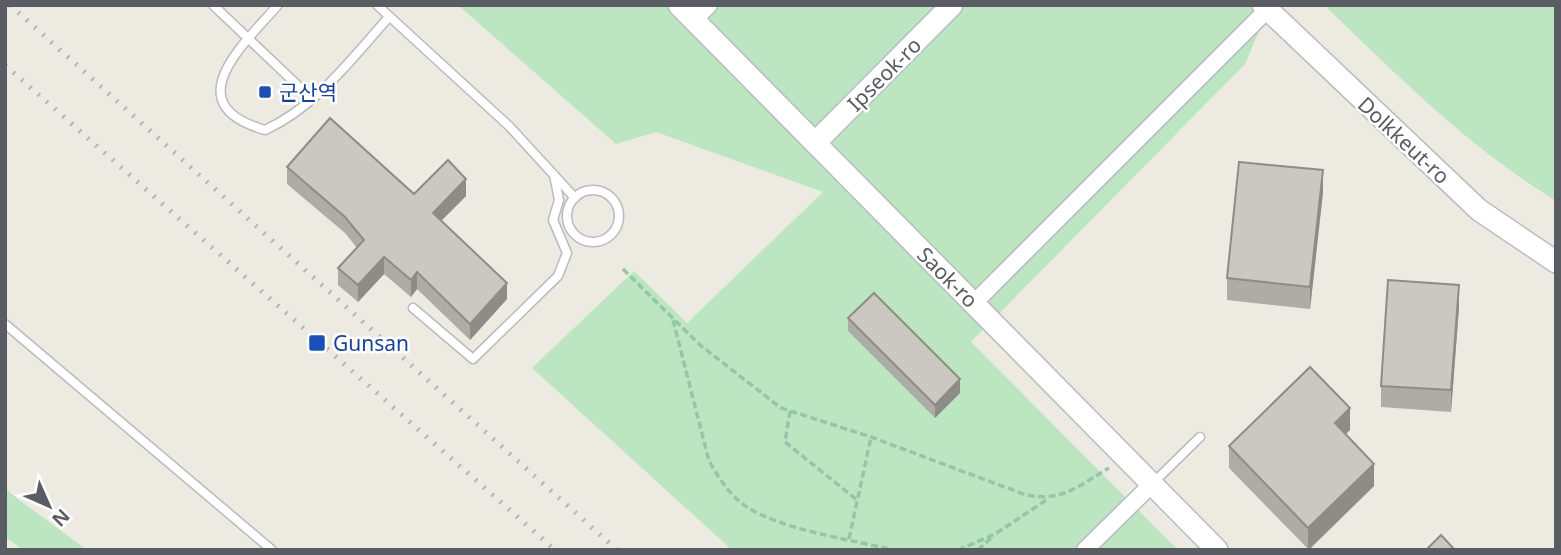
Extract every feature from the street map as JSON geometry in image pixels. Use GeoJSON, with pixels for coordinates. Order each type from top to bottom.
{"type":"FeatureCollection","features":[{"type":"Feature","properties":{"kind":"street","name":"Ipseok-ro"},"geometry":{"type":"LineString","coordinates":[[815,143],[952,5]]}},
{"type":"Feature","properties":{"kind":"street","name":"Dolkkeut-ro"},"geometry":{"type":"LineString","coordinates":[[1265,7],[1479,210],[1556,262]]}},
{"type":"Feature","properties":{"kind":"street"},"geometry":{"type":"LineString","coordinates":[[974,303],[1265,7]]}},
{"type":"Feature","properties":{"kind":"street","name":"Saok-ro"},"geometry":{"type":"LineString","coordinates":[[694,10],[815,143],[1217,550]]}},
{"type":"Feature","properties":{"kind":"street"},"geometry":{"type":"LineString","coordinates":[[1085,550],[1152,484]]}},
{"type":"Feature","properties":{"kind":"lane"},"geometry":{"type":"LineString","coordinates":[[213,5],[312,99]]}},
{"type":"Feature","properties":{"kind":"lane"},"geometry":{"type":"LineString","coordinates":[[278,5],[229,60],[222,78],[221,94],[228,108],[243,123],[265,130],[287,120],[312,99],[389,17]]}},
{"type":"Feature","properties":{"kind":"lane"},"geometry":{"type":"LineString","coordinates":[[377,5],[509,126],[575,198]]}},
{"type":"Feature","properties":{"kind":"lane"},"geometry":{"type":"LineString","coordinates":[[413,307],[472,359],[558,276],[567,253],[553,220],[559,200],[554,175]]}},
{"type":"Feature","properties":{"kind":"lane"},"geometry":{"type":"LineString","coordinates":[[594,190],[610,196],[618,210],[619,218],[606,239],[589,242],[574,233],[567,218],[575,198],[594,190]]}},
{"type":"Feature","properties":{"kind":"lane"},"geometry":{"type":"LineString","coordinates":[[5,324],[272,550]]}},
{"type":"Feature","properties":{"kind":"lane"},"geometry":{"type":"LineString","coordinates":[[1152,484],[1200,437]]}},
{"type":"Feature","properties":{"kind":"path"},"geometry":{"type":"LineString","coordinates":[[623,269],[700,345],[758,391],[790,411],[870,437],[1026,495],[1048,499]]}},
{"type":"Feature","properties":{"kind":"path"},"geometry":{"type":"LineString","coordinates":[[673,319],[709,461],[720,480],[747,506],[765,516],[893,550]]}},
{"type":"Feature","properties":{"kind":"path"},"geometry":{"type":"LineString","coordinates":[[790,411],[785,442],[857,500]]}},
{"type":"Feature","properties":{"kind":"path"},"geometry":{"type":"LineString","coordinates":[[849,539],[870,437]]}},
{"type":"Feature","properties":{"kind":"path"},"geometry":{"type":"LineString","coordinates":[[978,550],[995,534],[1048,499],[1068,492],[1126,458]]}},
{"type":"Feature","properties":{"kind":"path"},"geometry":{"type":"LineString","coordinates":[[958,550],[995,534]]}},
{"type":"Feature","properties":{"kind":"green space"},"geometry":{"type":"Polygon","coordinates":[[[458,5],[1270,5],[1245,64],[971,342],[1178,550],[732,550],[532,368],[634,271],[687,323],[823,192],[656,132],[616,144],[458,5]]]}},
{"type":"Feature","properties":{"kind":"green space"},"geometry":{"type":"Polygon","coordinates":[[[1324,5],[1556,5],[1556,201],[1463,134],[1324,5]]]}},
{"type":"Feature","properties":{"kind":"green space"},"geometry":{"type":"Polygon","coordinates":[[[5,487],[87,550],[24,550],[5,537],[5,487]]]}},
{"type":"Feature","properties":{"kind":"building"},"geometry":{"type":"Polygon","coordinates":[[[330,118],[414,194],[448,160],[466,179],[433,213],[507,283],[470,324],[417,272],[411,280],[384,257],[358,285],[338,268],[364,240],[345,217],[287,167],[330,118]]]}},
{"type":"Feature","properties":{"kind":"building"},"geometry":{"type":"Polygon","coordinates":[[[1239,162],[1323,170],[1310,287],[1227,278],[1239,162]]]}},
{"type":"Feature","properties":{"kind":"building"},"geometry":{"type":"Polygon","coordinates":[[[1388,280],[1459,285],[1451,390],[1381,386],[1388,280]]]}},
{"type":"Feature","properties":{"kind":"building"},"geometry":{"type":"Polygon","coordinates":[[[874,293],[960,379],[935,405],[848,318],[874,293]]]}},
{"type":"Feature","properties":{"kind":"building"},"geometry":{"type":"Polygon","coordinates":[[[1310,367],[1350,408],[1335,423],[1374,464],[1308,528],[1229,446],[1310,367]]]}},
{"type":"Feature","properties":{"kind":"building"},"geometry":{"type":"Polygon","coordinates":[[[1441,535],[1455,550],[1426,550],[1441,535]]]}},
{"type":"Feature","properties":{"kind":"railway"},"geometry":{"type":"LineString","coordinates":[[10,5],[617,550]]}},
{"type":"Feature","properties":{"kind":"railway"},"geometry":{"type":"LineString","coordinates":[[5,65],[555,550]]}},
{"type":"Feature","properties":{"kind":"place","name":"군산역"},"geometry":{"type":"Point","coordinates":[265,92]}},
{"type":"Feature","properties":{"kind":"place","name":"Gunsan"},"geometry":{"type":"Point","coordinates":[317,343]}}]}
